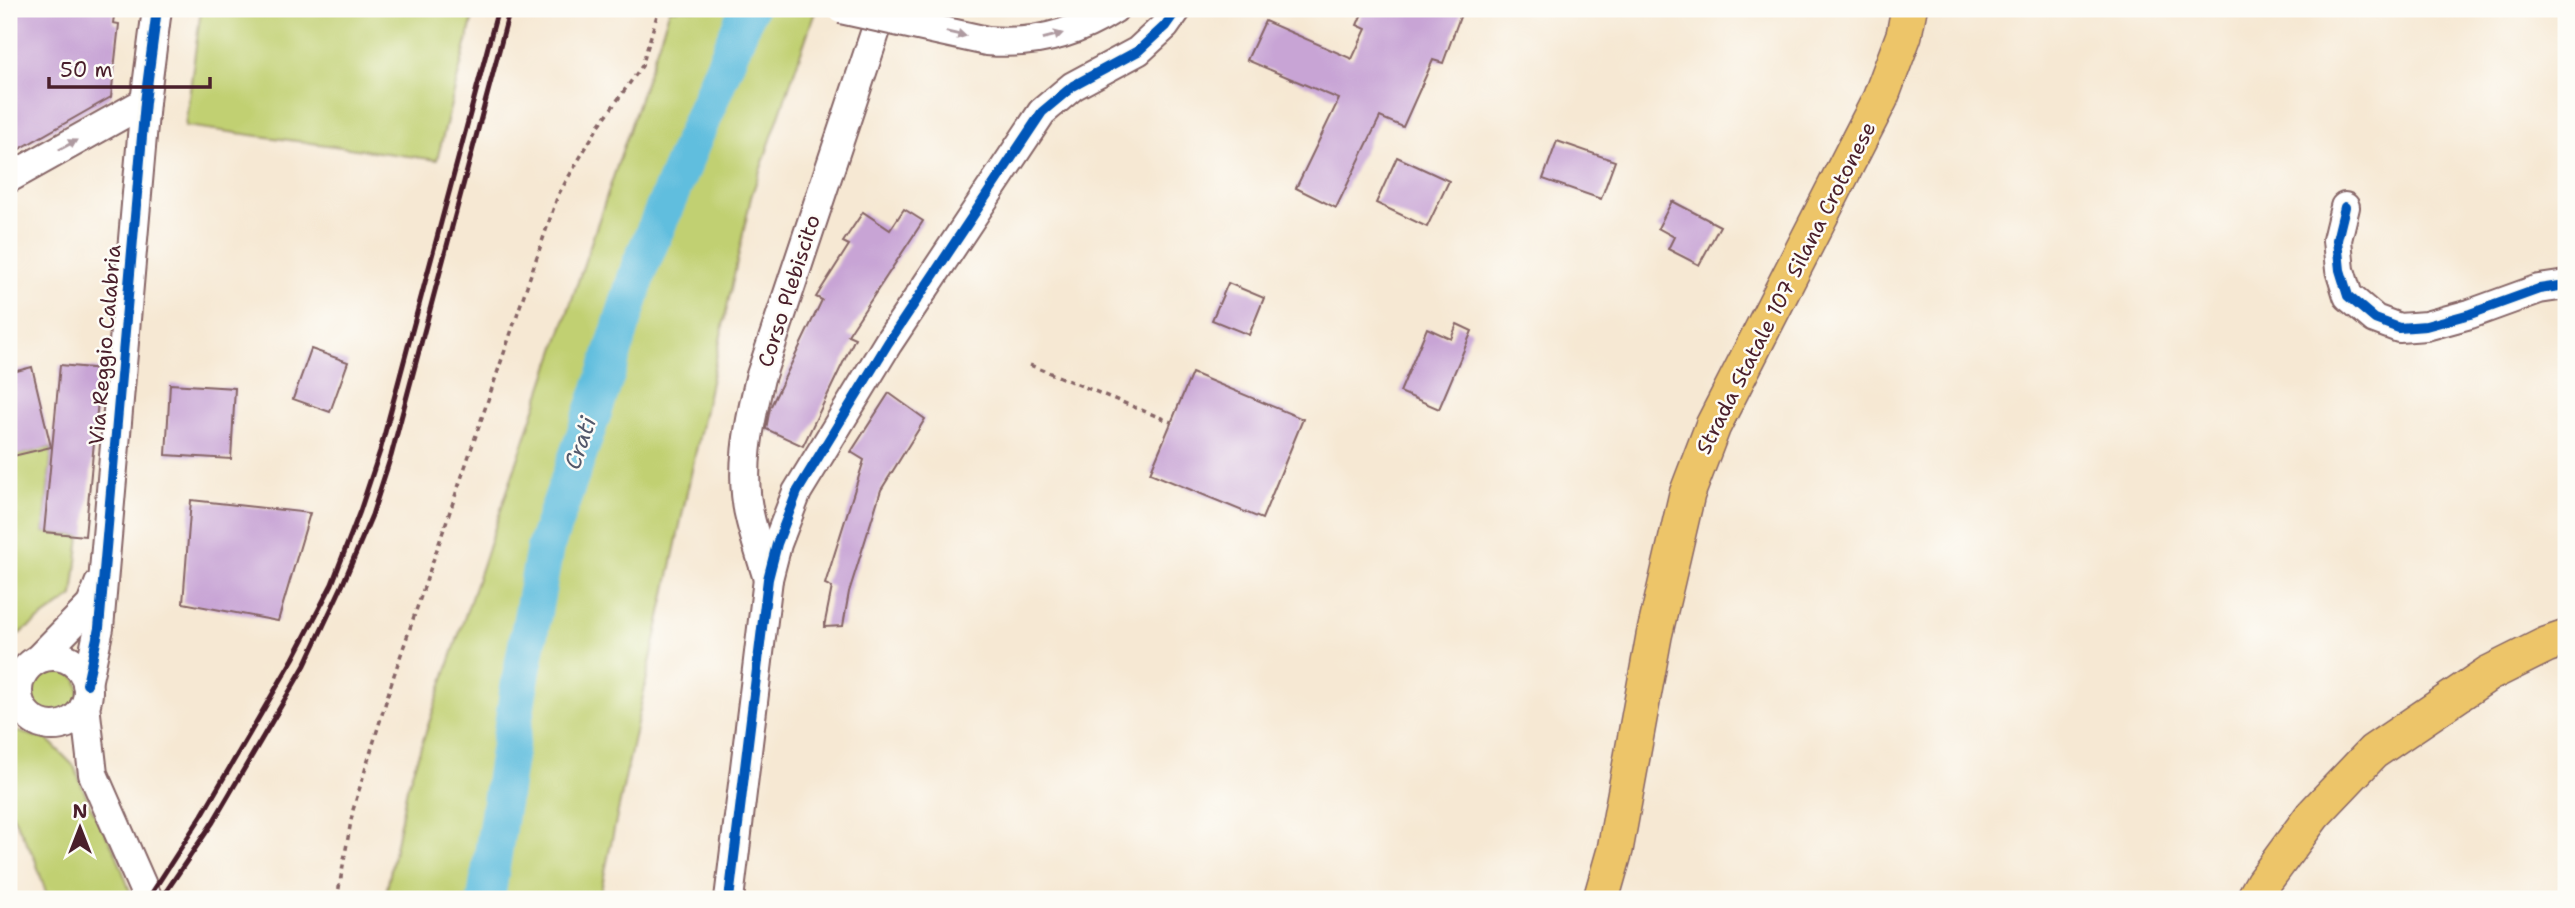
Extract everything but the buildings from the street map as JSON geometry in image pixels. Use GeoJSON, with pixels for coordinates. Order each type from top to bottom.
{"type":"FeatureCollection","features":[{"type":"Feature","properties":{"kind":"main road","name":"Strada Statale 107 Silana Crotonese"},"geometry":{"type":"LineString","coordinates":[[1601,899],[1615,850],[1654,636],[1687,494],[1713,426],[1880,99],[1904,35],[1909,9]]}},
{"type":"Feature","properties":{"kind":"main road"},"geometry":{"type":"LineString","coordinates":[[2254,899],[2313,815],[2373,752],[2488,674],[2566,638]]}},
{"type":"Feature","properties":{"kind":"main road"},"geometry":{"type":"LineString","coordinates":[[2488,674],[2566,658]]}},
{"type":"Feature","properties":{"kind":"street","name":"Via Reggio Calabria"},"geometry":{"type":"LineString","coordinates":[[148,899],[93,774],[86,695],[99,628],[145,102],[157,9]]}},
{"type":"Feature","properties":{"kind":"street"},"geometry":{"type":"LineString","coordinates":[[841,9],[987,41],[1013,43],[1075,30],[1114,9]]}},
{"type":"Feature","properties":{"kind":"street","name":"Corso Plebiscito"},"geometry":{"type":"LineString","coordinates":[[768,579],[750,520],[745,480],[748,428],[760,378],[883,9]]}},
{"type":"Feature","properties":{"kind":"street"},"geometry":{"type":"LineString","coordinates":[[729,899],[768,579],[777,544],[797,492],[888,343],[1042,111],[1073,86],[1138,51],[1165,26],[1177,9]]}},
{"type":"Feature","properties":{"kind":"street"},"geometry":{"type":"LineString","coordinates":[[9,178],[145,102]]}},
{"type":"Feature","properties":{"kind":"street"},"geometry":{"type":"LineString","coordinates":[[2345,206],[2337,240],[2340,270],[2348,296],[2375,319],[2399,328],[2426,326],[2470,314],[2539,289],[2566,285]]}},
{"type":"Feature","properties":{"kind":"street","name":"Via Reggio Calabria"},"geometry":{"type":"LineString","coordinates":[[93,774],[42,724],[28,716],[18,698],[20,678],[27,665],[92,605],[104,571]]}},
{"type":"Feature","properties":{"kind":"street"},"geometry":{"type":"LineString","coordinates":[[9,717],[59,725],[69,721],[86,695],[78,666],[69,660],[59,656],[27,665]]}},
{"type":"Feature","properties":{"kind":"path"},"geometry":{"type":"LineString","coordinates":[[337,899],[353,810],[394,676],[558,195],[598,127],[642,66],[659,12]]}},
{"type":"Feature","properties":{"kind":"path"},"geometry":{"type":"LineString","coordinates":[[1030,365],[1171,422]]}},
{"type":"Feature","properties":{"kind":"green space"},"geometry":{"type":"Polygon","coordinates":[[[201,9],[475,9],[437,160],[185,126],[201,9]]]}},
{"type":"Feature","properties":{"kind":"green space"},"geometry":{"type":"Polygon","coordinates":[[[670,9],[816,9],[751,197],[599,899],[385,899],[407,788],[670,9]]]}},
{"type":"Feature","properties":{"kind":"green space"},"geometry":{"type":"Polygon","coordinates":[[[52,447],[44,532],[80,536],[73,596],[9,641],[9,457],[52,447]]]}},
{"type":"Feature","properties":{"kind":"green space"},"geometry":{"type":"Polygon","coordinates":[[[52,664],[71,672],[79,691],[71,710],[52,718],[33,710],[25,691],[33,672],[52,664]]]}},
{"type":"Feature","properties":{"kind":"green space"},"geometry":{"type":"Polygon","coordinates":[[[9,729],[48,740],[74,766],[90,805],[116,853],[130,891],[124,899],[48,899],[35,859],[9,808],[9,729]]]}},
{"type":"Feature","properties":{"kind":"waterway","name":"Crati"},"geometry":{"type":"LineString","coordinates":[[486,899],[518,693],[545,548],[604,381],[640,266],[748,9]]}},
{"type":"Feature","properties":{"kind":"railway"},"geometry":{"type":"LineString","coordinates":[[148,899],[202,815],[293,659],[332,584],[380,451],[498,9]]}},
{"type":"Feature","properties":{"kind":"railway"},"geometry":{"type":"LineString","coordinates":[[161,899],[213,822],[305,665],[372,515],[391,456],[510,9]]}},
{"type":"Feature","properties":{"kind":"cycle path"},"geometry":{"type":"LineString","coordinates":[[87,684],[99,628],[145,102],[157,9]]}},
{"type":"Feature","properties":{"kind":"cycle path"},"geometry":{"type":"LineString","coordinates":[[729,899],[768,579],[777,544],[797,492],[888,343],[1042,112],[1073,86],[1138,51],[1165,26],[1177,9]]}},
{"type":"Feature","properties":{"kind":"cycle path"},"geometry":{"type":"LineString","coordinates":[[2345,207],[2337,240],[2340,270],[2348,296],[2375,319],[2399,328],[2426,326],[2470,314],[2539,289],[2566,285]]}}]}
